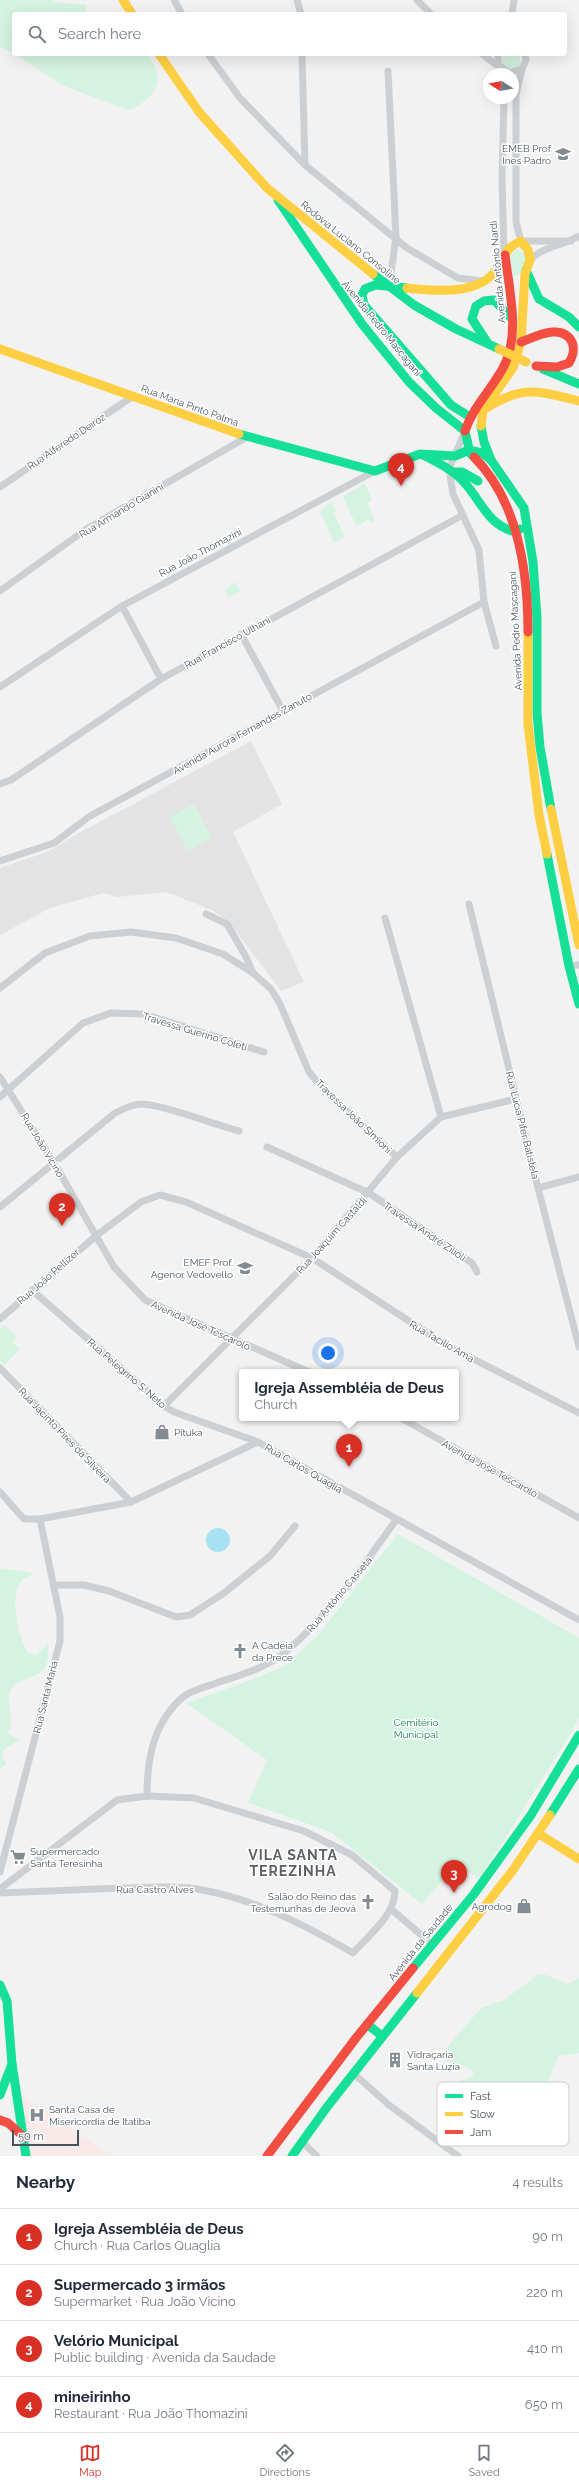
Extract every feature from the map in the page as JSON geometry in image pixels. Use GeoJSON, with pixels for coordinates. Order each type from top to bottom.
{"type":"FeatureCollection","features":[{"type":"Feature","properties":{"kind":"main road"},"geometry":{"type":"LineString","coordinates":[[123,0],[131,12]]}},
{"type":"Feature","properties":{"kind":"main road","name":"Rodovia Luciano Consoline"},"geometry":{"type":"LineString","coordinates":[[160,56],[199,112],[228,146],[272,192],[385,284],[420,309],[456,329],[526,362],[579,384]]}},
{"type":"Feature","properties":{"kind":"main road","name":"Avenida Pedro Mascagani"},"geometry":{"type":"LineString","coordinates":[[272,192],[343,300],[404,377],[448,420],[465,433],[469,450],[486,468],[510,512],[524,570],[528,628],[528,724],[539,815],[569,966],[579,1004]]}},
{"type":"Feature","properties":{"kind":"main road"},"geometry":{"type":"LineString","coordinates":[[385,284],[440,291],[476,286],[485,281],[498,268],[508,246],[521,241],[528,250],[530,260]]}},
{"type":"Feature","properties":{"kind":"main road","name":"Avenida Antônio Nardi"},"geometry":{"type":"LineString","coordinates":[[465,433],[470,417],[506,365],[512,340],[504,253]]}},
{"type":"Feature","properties":{"kind":"main road","name":"Avenida Antônio Nardi"},"geometry":{"type":"LineString","coordinates":[[483,410],[513,368],[521,342],[526,272],[530,260]]}},
{"type":"Feature","properties":{"kind":"main road"},"geometry":{"type":"LineString","coordinates":[[507,274],[516,280],[526,272],[539,299],[569,317],[579,327]]}},
{"type":"Feature","properties":{"kind":"main road","name":"Avenida Pedro Mascagani"},"geometry":{"type":"LineString","coordinates":[[385,284],[370,286],[365,289],[362,294],[364,305],[452,405],[470,417]]}},
{"type":"Feature","properties":{"kind":"main road"},"geometry":{"type":"LineString","coordinates":[[489,344],[474,324],[472,312],[475,307],[484,300],[494,300],[510,317]]}},
{"type":"Feature","properties":{"kind":"main road"},"geometry":{"type":"LineString","coordinates":[[521,342],[544,334],[557,332],[568,336],[574,343],[575,354],[569,363],[558,367],[536,366]]}},
{"type":"Feature","properties":{"kind":"main road","name":"Rua Maria Pinto Palma"},"geometry":{"type":"LineString","coordinates":[[0,349],[247,437],[375,471]]}},
{"type":"Feature","properties":{"kind":"main road"},"geometry":{"type":"LineString","coordinates":[[491,460],[484,442],[481,426],[483,410],[503,396],[519,390],[535,390],[579,401]]}},
{"type":"Feature","properties":{"kind":"main road"},"geometry":{"type":"LineString","coordinates":[[465,433],[481,426]]}},
{"type":"Feature","properties":{"kind":"main road"},"geometry":{"type":"LineString","coordinates":[[420,454],[455,456],[469,450],[482,453],[491,460]]}},
{"type":"Feature","properties":{"kind":"main road"},"geometry":{"type":"LineString","coordinates":[[420,454],[451,470],[462,472],[478,481]]}},
{"type":"Feature","properties":{"kind":"main road","name":"Rua João Thomazini"},"geometry":{"type":"LineString","coordinates":[[375,471],[420,454]]}},
{"type":"Feature","properties":{"kind":"main road","name":"Avenida Pedro Mascagani"},"geometry":{"type":"LineString","coordinates":[[491,460],[524,508],[533,562],[536,610],[537,713],[540,747],[559,856],[578,939]]}},
{"type":"Feature","properties":{"kind":"main road"},"geometry":{"type":"LineString","coordinates":[[451,470],[463,482],[490,518],[506,532],[516,532],[526,522]]}},
{"type":"Feature","properties":{"kind":"main road","name":"Avenida da Saudade"},"geometry":{"type":"LineString","coordinates":[[267,2156],[367,2024],[474,1894],[531,1815],[579,1735]]}},
{"type":"Feature","properties":{"kind":"main road"},"geometry":{"type":"LineString","coordinates":[[292,2156],[353,2073],[539,1834],[579,1769]]}},
{"type":"Feature","properties":{"kind":"main road"},"geometry":{"type":"LineString","coordinates":[[539,1834],[579,1859]]}},
{"type":"Feature","properties":{"kind":"main road"},"geometry":{"type":"LineString","coordinates":[[0,1985],[7,2001],[12,2064],[25,2138],[26,2156]]}},
{"type":"Feature","properties":{"kind":"main road"},"geometry":{"type":"LineString","coordinates":[[367,2024],[382,2036]]}},
{"type":"Feature","properties":{"kind":"main road"},"geometry":{"type":"LineString","coordinates":[[0,2095],[12,2064]]}},
{"type":"Feature","properties":{"kind":"main road"},"geometry":{"type":"LineString","coordinates":[[0,2120],[8,2123],[25,2138]]}},
{"type":"Feature","properties":{"kind":"street"},"geometry":{"type":"LineString","coordinates":[[174,0],[181,12]]}},
{"type":"Feature","properties":{"kind":"street"},"geometry":{"type":"LineString","coordinates":[[297,0],[300,12]]}},
{"type":"Feature","properties":{"kind":"street"},"geometry":{"type":"LineString","coordinates":[[418,0],[429,12]]}},
{"type":"Feature","properties":{"kind":"street"},"geometry":{"type":"LineString","coordinates":[[512,12],[514,0]]}},
{"type":"Feature","properties":{"kind":"street"},"geometry":{"type":"LineString","coordinates":[[209,56],[240,98],[305,165],[396,237],[407,248],[458,278],[472,281],[485,281]]}},
{"type":"Feature","properties":{"kind":"street"},"geometry":{"type":"LineString","coordinates":[[302,56],[305,165]]}},
{"type":"Feature","properties":{"kind":"street"},"geometry":{"type":"LineString","coordinates":[[484,56],[498,68]]}},
{"type":"Feature","properties":{"kind":"street"},"geometry":{"type":"LineString","coordinates":[[498,56],[497,60],[501,68]]}},
{"type":"Feature","properties":{"kind":"street"},"geometry":{"type":"LineString","coordinates":[[525,56],[526,60],[522,69],[516,94],[516,222],[521,241],[572,241]]}},
{"type":"Feature","properties":{"kind":"street"},"geometry":{"type":"LineString","coordinates":[[385,284],[391,273],[396,237],[388,71]]}},
{"type":"Feature","properties":{"kind":"street","name":"Avenida Antônio Nardi"},"geometry":{"type":"LineString","coordinates":[[504,104],[502,178],[504,253]]}},
{"type":"Feature","properties":{"kind":"street"},"geometry":{"type":"LineString","coordinates":[[530,260],[546,249],[572,241],[579,236]]}},
{"type":"Feature","properties":{"kind":"street","name":"Rua Alferedo Deiroz"},"geometry":{"type":"LineString","coordinates":[[0,487],[133,396]]}},
{"type":"Feature","properties":{"kind":"street"},"geometry":{"type":"LineString","coordinates":[[465,433],[455,456],[451,470],[453,494],[480,550],[484,602],[496,646]]}},
{"type":"Feature","properties":{"kind":"street","name":"Rua Armando Gianini"},"geometry":{"type":"LineString","coordinates":[[0,591],[88,528],[247,437]]}},
{"type":"Feature","properties":{"kind":"street","name":"Rua João Thomazini"},"geometry":{"type":"LineString","coordinates":[[0,687],[122,606],[375,471]]}},
{"type":"Feature","properties":{"kind":"street","name":"Rua Francisco Ulhani"},"geometry":{"type":"LineString","coordinates":[[0,784],[11,780],[161,679],[241,634],[463,515]]}},
{"type":"Feature","properties":{"kind":"street","name":"Avenida Aurora Fernandes Zanuto"},"geometry":{"type":"LineString","coordinates":[[0,861],[54,843],[90,816],[484,602]]}},
{"type":"Feature","properties":{"kind":"street"},"geometry":{"type":"LineString","coordinates":[[122,606],[161,679]]}},
{"type":"Feature","properties":{"kind":"street"},"geometry":{"type":"LineString","coordinates":[[241,634],[283,711]]}},
{"type":"Feature","properties":{"kind":"street","name":"Rua Lúcia Pifer Batistela"},"geometry":{"type":"LineString","coordinates":[[469,904],[538,1188],[579,1347]]}},
{"type":"Feature","properties":{"kind":"street"},"geometry":{"type":"LineString","coordinates":[[206,914],[226,924],[246,957],[253,973]]}},
{"type":"Feature","properties":{"kind":"street"},"geometry":{"type":"LineString","coordinates":[[386,918],[442,1117]]}},
{"type":"Feature","properties":{"kind":"street"},"geometry":{"type":"LineString","coordinates":[[0,988],[45,953],[90,936],[131,932],[176,938],[223,954],[253,973]]}},
{"type":"Feature","properties":{"kind":"street"},"geometry":{"type":"LineString","coordinates":[[564,941],[578,939]]}},
{"type":"Feature","properties":{"kind":"street"},"geometry":{"type":"LineString","coordinates":[[569,966],[579,965]]}},
{"type":"Feature","properties":{"kind":"street","name":"Travessa João SImioni"},"geometry":{"type":"LineString","coordinates":[[253,973],[271,989],[280,1004],[309,1072],[323,1089],[397,1157]]}},
{"type":"Feature","properties":{"kind":"street","name":"Travessa Guerino Coleti"},"geometry":{"type":"LineString","coordinates":[[0,1097],[83,1023],[111,1013],[144,1014],[264,1052]]}},
{"type":"Feature","properties":{"kind":"street","name":"Rua João Vicino"},"geometry":{"type":"LineString","coordinates":[[0,1077],[54,1161],[97,1235]]}},
{"type":"Feature","properties":{"kind":"street","name":"Rua Joaquim Castaldi"},"geometry":{"type":"LineString","coordinates":[[164,1406],[230,1338],[312,1258],[369,1193],[397,1157],[442,1117],[516,1099]]}},
{"type":"Feature","properties":{"kind":"street"},"geometry":{"type":"LineString","coordinates":[[0,1207],[54,1161],[115,1113],[140,1104],[239,1131]]}},
{"type":"Feature","properties":{"kind":"street","name":"Travessa André Zilioli"},"geometry":{"type":"LineString","coordinates":[[267,1147],[369,1193],[472,1263],[477,1272]]}},
{"type":"Feature","properties":{"kind":"street"},"geometry":{"type":"LineString","coordinates":[[538,1188],[579,1177]]}},
{"type":"Feature","properties":{"kind":"street","name":"Rua João Pellizer"},"geometry":{"type":"LineString","coordinates":[[0,1318],[97,1235],[141,1202],[160,1195],[186,1202],[312,1258]]}},
{"type":"Feature","properties":{"kind":"street","name":"Avenida José Tescarolo"},"geometry":{"type":"LineString","coordinates":[[97,1235],[114,1267],[145,1300],[302,1369]]}},
{"type":"Feature","properties":{"kind":"street","name":"Rua Tacilio Ama"},"geometry":{"type":"LineString","coordinates":[[312,1258],[446,1345],[579,1413]]}},
{"type":"Feature","properties":{"kind":"street","name":"Rua Pelegrino S. Neto"},"geometry":{"type":"LineString","coordinates":[[32,1290],[164,1406],[174,1412],[258,1442]]}},
{"type":"Feature","properties":{"kind":"street","name":"Rua Jacinto Pires da Silveira"},"geometry":{"type":"LineString","coordinates":[[0,1368],[131,1502]]}},
{"type":"Feature","properties":{"kind":"street","name":"Avenida José Tescarolo"},"geometry":{"type":"LineString","coordinates":[[406,1421],[579,1518]]}},
{"type":"Feature","properties":{"kind":"street","name":"Rua Carlos Quaglia"},"geometry":{"type":"LineString","coordinates":[[0,1492],[24,1519],[40,1520],[131,1502],[258,1442],[396,1520],[579,1620]]}},
{"type":"Feature","properties":{"kind":"street","name":"Rua Santa Maria"},"geometry":{"type":"LineString","coordinates":[[0,1872],[60,1641],[60,1617],[40,1520]]}},
{"type":"Feature","properties":{"kind":"street","name":"Rua Antônio Casseta"},"geometry":{"type":"LineString","coordinates":[[147,1796],[147,1765],[153,1740],[168,1714],[184,1696],[245,1674],[280,1655],[292,1646],[310,1631],[355,1578],[396,1520]]}},
{"type":"Feature","properties":{"kind":"street"},"geometry":{"type":"LineString","coordinates":[[54,1585],[84,1585],[109,1591],[176,1617],[190,1615],[224,1593],[270,1556],[295,1526]]}},
{"type":"Feature","properties":{"kind":"street"},"geometry":{"type":"LineString","coordinates":[[0,1889],[117,1800],[147,1796],[194,1798],[222,1805],[304,1831],[330,1842],[352,1855],[395,1891],[395,1900],[391,1909],[432,1944]]}},
{"type":"Feature","properties":{"kind":"street","name":"Rua Castro Alves"},"geometry":{"type":"LineString","coordinates":[[0,1893],[140,1888],[196,1889],[239,1899],[278,1914],[315,1931],[354,1953],[391,1909]]}},
{"type":"Feature","properties":{"kind":"street"},"geometry":{"type":"LineString","coordinates":[[353,2073],[389,2105],[437,2140]]}},
{"type":"Feature","properties":{"kind":"street"},"geometry":{"type":"LineString","coordinates":[[302,2142],[317,2156]]}},
{"type":"Feature","properties":{"kind":"street"},"geometry":{"type":"LineString","coordinates":[[444,2146],[458,2156]]}},
{"type":"Feature","properties":{"kind":"shaded area"},"geometry":{"type":"Polygon","coordinates":[[[251,741],[282,804],[233,832],[304,982],[281,991],[228,921],[212,910],[166,892],[117,897],[103,893],[50,908],[0,935],[0,868],[47,852],[77,834],[251,741]]]}},
{"type":"Feature","properties":{"kind":"shaded area","name":"Santa Casa de Misericórdia de Itatiba"},"geometry":{"type":"Polygon","coordinates":[[[20,2094],[112,2156],[29,2156],[20,2094]]]}},
{"type":"Feature","properties":{"kind":"green space"},"geometry":{"type":"Polygon","coordinates":[[[0,0],[53,0],[53,2],[87,5],[85,12],[12,12],[12,52],[0,47],[0,0]]]}},
{"type":"Feature","properties":{"kind":"green space"},"geometry":{"type":"Polygon","coordinates":[[[18,56],[148,56],[157,71],[158,77],[158,82],[153,93],[138,106],[128,110],[64,86],[18,56]]]}},
{"type":"Feature","properties":{"kind":"green space"},"geometry":{"type":"Polygon","coordinates":[[[503,56],[520,56],[520,65],[514,68],[508,68],[502,61],[503,56]]]}},
{"type":"Feature","properties":{"kind":"green space"},"geometry":{"type":"Polygon","coordinates":[[[516,249],[524,252],[526,257],[522,272],[516,276],[512,275],[510,257],[516,249]]]}},
{"type":"Feature","properties":{"kind":"green space"},"geometry":{"type":"Polygon","coordinates":[[[365,483],[372,500],[368,503],[374,520],[371,522],[368,519],[357,527],[343,497],[365,483]]]}},
{"type":"Feature","properties":{"kind":"green space"},"geometry":{"type":"Polygon","coordinates":[[[332,502],[336,511],[334,514],[345,537],[334,543],[320,511],[332,502]]]}},
{"type":"Feature","properties":{"kind":"green space"},"geometry":{"type":"Polygon","coordinates":[[[235,582],[240,591],[229,597],[225,590],[235,582]]]}},
{"type":"Feature","properties":{"kind":"green space"},"geometry":{"type":"Polygon","coordinates":[[[194,804],[212,838],[188,851],[170,817],[194,804]]]}},
{"type":"Feature","properties":{"kind":"green space"},"geometry":{"type":"Polygon","coordinates":[[[5,1325],[17,1337],[12,1342],[20,1349],[4,1365],[0,1361],[0,1330],[5,1325]]]}},
{"type":"Feature","properties":{"kind":"green space","name":"Cemitério Municipal"},"geometry":{"type":"Polygon","coordinates":[[[398,1534],[579,1638],[579,1718],[571,1733],[480,1878],[455,1866],[422,1904],[331,1832],[248,1803],[267,1760],[186,1703],[246,1682],[284,1666],[318,1635],[398,1534]]]}},
{"type":"Feature","properties":{"kind":"green space"},"geometry":{"type":"Polygon","coordinates":[[[3,1568],[35,1574],[23,1579],[18,1585],[15,1604],[16,1616],[21,1637],[28,1653],[36,1655],[48,1644],[48,1661],[40,1672],[17,1683],[10,1692],[9,1702],[11,1722],[8,1734],[20,1739],[3,1750],[2,1756],[7,1765],[0,1768],[0,1570],[3,1568]]]}},
{"type":"Feature","properties":{"kind":"green space"},"geometry":{"type":"Polygon","coordinates":[[[539,1974],[546,1975],[567,1984],[579,1978],[579,2053],[559,2056],[549,2082],[456,2082],[471,2077],[474,2072],[462,2065],[438,2058],[481,2008],[504,2000],[539,1974]]]}},
{"type":"Feature","properties":{"kind":"water"},"geometry":{"type":"Polygon","coordinates":[[[218,1528],[226,1532],[230,1540],[226,1548],[218,1552],[210,1548],[206,1540],[210,1532],[218,1528]]]}},
{"type":"Feature","properties":{"kind":"traffic: fast"},"geometry":{"type":"LineString","coordinates":[[278,200],[362,324],[409,382],[436,408],[465,431],[470,453],[474,457]]}},
{"type":"Feature","properties":{"kind":"traffic: fast"},"geometry":{"type":"LineString","coordinates":[[526,270],[539,299],[569,317],[579,327]]}},
{"type":"Feature","properties":{"kind":"traffic: fast"},"geometry":{"type":"LineString","coordinates":[[373,274],[414,305],[456,329],[499,349]]}},
{"type":"Feature","properties":{"kind":"traffic: fast"},"geometry":{"type":"LineString","coordinates":[[407,288],[375,285],[365,289],[362,295],[364,305],[451,405],[470,417]]}},
{"type":"Feature","properties":{"kind":"traffic: fast"},"geometry":{"type":"LineString","coordinates":[[487,342],[472,319],[476,306],[484,301],[494,300],[510,317]]}},
{"type":"Feature","properties":{"kind":"traffic: fast"},"geometry":{"type":"LineString","coordinates":[[543,369],[579,384]]}},
{"type":"Feature","properties":{"kind":"traffic: fast"},"geometry":{"type":"LineString","coordinates":[[481,426],[484,442],[491,460],[524,508],[533,562],[537,617],[537,713],[540,747],[551,809]]}},
{"type":"Feature","properties":{"kind":"traffic: fast"},"geometry":{"type":"LineString","coordinates":[[239,434],[375,471],[420,454],[455,456],[469,450],[482,453],[491,460]]}},
{"type":"Feature","properties":{"kind":"traffic: fast"},"geometry":{"type":"LineString","coordinates":[[423,455],[444,466],[458,476],[469,487],[485,511],[498,524],[506,529],[516,532],[520,529]]}},
{"type":"Feature","properties":{"kind":"traffic: fast"},"geometry":{"type":"LineString","coordinates":[[453,472],[462,472],[478,481]]}},
{"type":"Feature","properties":{"kind":"traffic: fast"},"geometry":{"type":"LineString","coordinates":[[547,854],[569,966],[579,1004]]}},
{"type":"Feature","properties":{"kind":"traffic: fast"},"geometry":{"type":"LineString","coordinates":[[413,1968],[474,1894],[531,1815],[579,1735]]}},
{"type":"Feature","properties":{"kind":"traffic: fast"},"geometry":{"type":"LineString","coordinates":[[550,1815],[579,1769]]}},
{"type":"Feature","properties":{"kind":"traffic: fast"},"geometry":{"type":"LineString","coordinates":[[0,1985],[7,2001],[12,2064],[26,2156]]}},
{"type":"Feature","properties":{"kind":"traffic: fast"},"geometry":{"type":"LineString","coordinates":[[292,2156],[327,2107],[417,1993]]}},
{"type":"Feature","properties":{"kind":"traffic: fast"},"geometry":{"type":"LineString","coordinates":[[367,2024],[382,2036]]}},
{"type":"Feature","properties":{"kind":"traffic: fast"},"geometry":{"type":"LineString","coordinates":[[0,2095],[12,2064]]}},
{"type":"Feature","properties":{"kind":"traffic: slow"},"geometry":{"type":"LineString","coordinates":[[123,0],[131,12]]}},
{"type":"Feature","properties":{"kind":"traffic: slow"},"geometry":{"type":"LineString","coordinates":[[160,56],[199,112],[267,188],[373,274]]}},
{"type":"Feature","properties":{"kind":"traffic: slow"},"geometry":{"type":"LineString","coordinates":[[407,288],[457,290],[469,287],[490,277],[498,268],[512,246],[521,241],[528,250],[530,260],[525,274],[521,342],[513,368],[483,410],[481,426]]}},
{"type":"Feature","properties":{"kind":"traffic: slow"},"geometry":{"type":"LineString","coordinates":[[0,349],[239,434]]}},
{"type":"Feature","properties":{"kind":"traffic: slow"},"geometry":{"type":"LineString","coordinates":[[499,349],[526,362]]}},
{"type":"Feature","properties":{"kind":"traffic: slow"},"geometry":{"type":"LineString","coordinates":[[483,410],[508,396],[519,393],[540,392],[579,401]]}},
{"type":"Feature","properties":{"kind":"traffic: slow"},"geometry":{"type":"LineString","coordinates":[[528,632],[528,724],[539,815],[547,854]]}},
{"type":"Feature","properties":{"kind":"traffic: slow"},"geometry":{"type":"LineString","coordinates":[[551,809],[579,945]]}},
{"type":"Feature","properties":{"kind":"traffic: slow"},"geometry":{"type":"LineString","coordinates":[[417,1993],[513,1870],[550,1815]]}},
{"type":"Feature","properties":{"kind":"traffic: slow"},"geometry":{"type":"LineString","coordinates":[[539,1834],[579,1859]]}},
{"type":"Feature","properties":{"kind":"traffic: jam"},"geometry":{"type":"LineString","coordinates":[[465,431],[477,406],[503,368],[511,342],[513,327],[511,297],[505,255]]}},
{"type":"Feature","properties":{"kind":"traffic: jam"},"geometry":{"type":"LineString","coordinates":[[521,342],[555,332],[568,336],[572,342],[573,353],[569,363],[557,367],[536,366]]}},
{"type":"Feature","properties":{"kind":"traffic: jam"},"geometry":{"type":"LineString","coordinates":[[474,457],[489,475],[501,494],[518,538],[526,586],[528,632]]}},
{"type":"Feature","properties":{"kind":"traffic: jam"},"geometry":{"type":"LineString","coordinates":[[267,2156],[356,2038],[413,1968]]}},
{"type":"Feature","properties":{"kind":"traffic: jam"},"geometry":{"type":"LineString","coordinates":[[0,2120],[8,2123],[25,2138]]}},
{"type":"Feature","properties":{"kind":"place","name":"EMEB Prof Ines Padro"},"geometry":{"type":"Point","coordinates":[563,154]}},
{"type":"Feature","properties":{"kind":"place","name":"mineirinho"},"geometry":{"type":"Point","coordinates":[401,486]}},
{"type":"Feature","properties":{"kind":"place","name":"Supermercado 3 irmãos"},"geometry":{"type":"Point","coordinates":[62,1226]}},
{"type":"Feature","properties":{"kind":"place","name":"EMEF Prof. Agenor Vedovello"},"geometry":{"type":"Point","coordinates":[245,1268]}},
{"type":"Feature","properties":{"kind":"place","name":"Pituka"},"geometry":{"type":"Point","coordinates":[162,1432]}},
{"type":"Feature","properties":{"kind":"place","name":"Igreja Assembléia de Deus"},"geometry":{"type":"Point","coordinates":[349,1467]}},
{"type":"Feature","properties":{"kind":"place","name":"A Cadeia da Prece"},"geometry":{"type":"Point","coordinates":[240,1651]}},
{"type":"Feature","properties":{"kind":"place","name":"Supermercado Santa Teresinha"},"geometry":{"type":"Point","coordinates":[18,1857]}},
{"type":"Feature","properties":{"kind":"place","name":"Velório Municipal"},"geometry":{"type":"Point","coordinates":[454,1893]}},
{"type":"Feature","properties":{"kind":"place","name":"Salão do Reino das Testemunhas de Jeová"},"geometry":{"type":"Point","coordinates":[368,1902]}},
{"type":"Feature","properties":{"kind":"place","name":"Agrodog"},"geometry":{"type":"Point","coordinates":[524,1906]}},
{"type":"Feature","properties":{"kind":"place","name":"Vidraçaria Santa Luzia"},"geometry":{"type":"Point","coordinates":[395,2060]}},
{"type":"Feature","properties":{"kind":"place","name":"Santa Casa de Misericórdia de Itatiba"},"geometry":{"type":"Point","coordinates":[37,2115]}},
{"type":"Feature","properties":{"kind":"district","name":"VILA SANTA TEREZINHA"},"geometry":{"type":"Point","coordinates":[293,1864]}}]}
